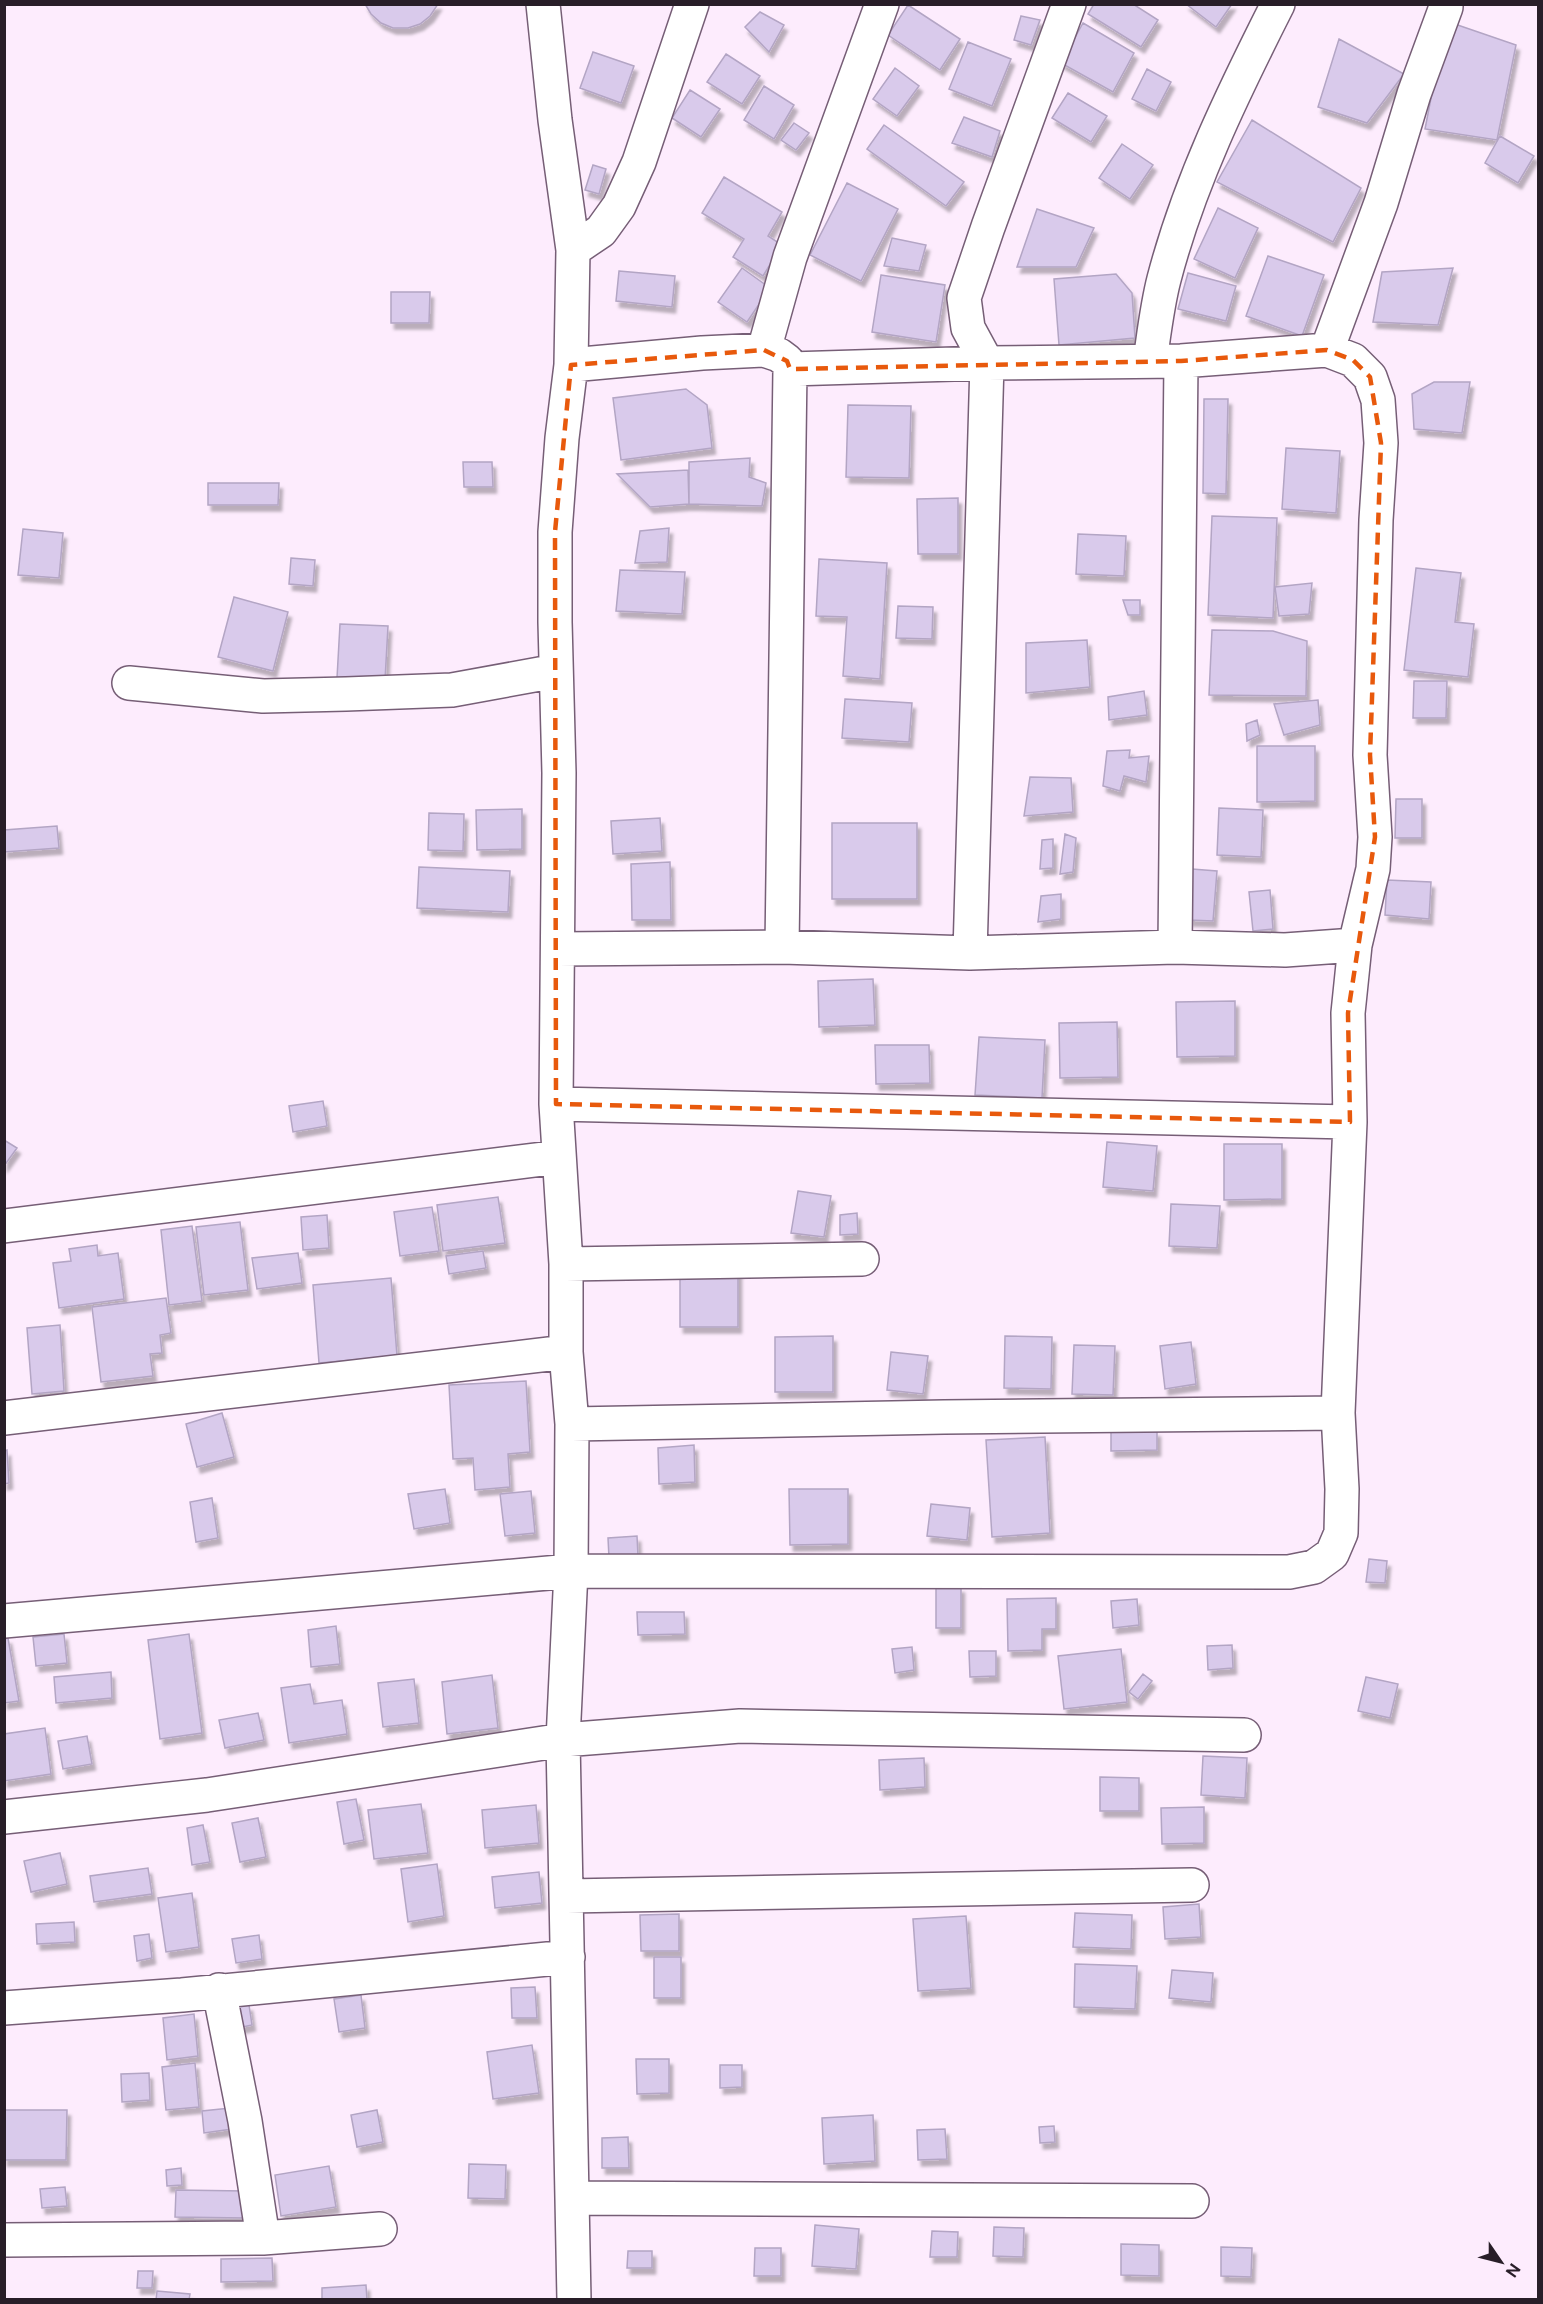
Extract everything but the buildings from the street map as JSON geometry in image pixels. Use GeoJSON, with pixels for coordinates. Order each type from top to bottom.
{"type":"FeatureCollection","features":[{"type":"Feature","properties":{"kind":"street"},"geometry":{"type":"LineString","coordinates":[[543,4],[555,120],[573,250],[571,365],[562,438],[555,532],[559,773],[556,1104],[566,1264],[566,1352],[572,1424],[571,1571],[563,1740],[574,2300]]}},
{"type":"Feature","properties":{"kind":"street"},"geometry":{"type":"LineString","coordinates":[[573,250],[602,231],[619,206],[639,162],[692,4]]}},
{"type":"Feature","properties":{"kind":"street"},"geometry":{"type":"LineString","coordinates":[[764,350],[790,257],[882,4]]}},
{"type":"Feature","properties":{"kind":"street"},"geometry":{"type":"LineString","coordinates":[[970,953],[987,363],[968,328],[964,298],[1069,4]]}},
{"type":"Feature","properties":{"kind":"street"},"geometry":{"type":"LineString","coordinates":[[1175,947],[1164,280],[1187,205],[1224,113],[1278,4]]}},
{"type":"Feature","properties":{"kind":"street"},"geometry":{"type":"LineString","coordinates":[[1327,350],[1381,203],[1414,94],[1445,5]]}},
{"type":"Feature","properties":{"kind":"street"},"geometry":{"type":"LineString","coordinates":[[571,365],[702,353],[764,350],[779,355],[787,361],[790,369],[782,947]]}},
{"type":"Feature","properties":{"kind":"street"},"geometry":{"type":"LineString","coordinates":[[4,1621],[571,1571],[1289,1572],[1314,1567],[1332,1554],[1341,1533],[1342,1489],[1338,1413],[1350,1122],[1348,1013],[1355,945],[1373,869],[1375,837],[1370,755],[1376,520],[1381,443],[1378,400],[1370,377],[1353,360],[1327,350],[1165,361],[790,369]]}},
{"type":"Feature","properties":{"kind":"street"},"geometry":{"type":"LineString","coordinates":[[129,683],[263,696],[358,694],[452,690],[556,671]]}},
{"type":"Feature","properties":{"kind":"street"},"geometry":{"type":"LineString","coordinates":[[558,949],[782,947],[970,953],[1175,947],[1285,950],[1355,945]]}},
{"type":"Feature","properties":{"kind":"street"},"geometry":{"type":"LineString","coordinates":[[556,1104],[1350,1122]]}},
{"type":"Feature","properties":{"kind":"street"},"geometry":{"type":"LineString","coordinates":[[4,1226],[559,1157]]}},
{"type":"Feature","properties":{"kind":"street"},"geometry":{"type":"LineString","coordinates":[[566,1264],[862,1258]]}},
{"type":"Feature","properties":{"kind":"street"},"geometry":{"type":"LineString","coordinates":[[4,1418],[566,1352]]}},
{"type":"Feature","properties":{"kind":"street"},"geometry":{"type":"LineString","coordinates":[[572,1424],[944,1416],[1338,1413]]}},
{"type":"Feature","properties":{"kind":"street"},"geometry":{"type":"LineString","coordinates":[[4,1817],[207,1795],[563,1740],[740,1726],[1244,1735]]}},
{"type":"Feature","properties":{"kind":"street"},"geometry":{"type":"LineString","coordinates":[[567,1896],[1192,1885]]}},
{"type":"Feature","properties":{"kind":"street"},"geometry":{"type":"LineString","coordinates":[[4,2008],[568,1957]]}},
{"type":"Feature","properties":{"kind":"street"},"geometry":{"type":"LineString","coordinates":[[219,1990],[263,2238]]}},
{"type":"Feature","properties":{"kind":"street"},"geometry":{"type":"LineString","coordinates":[[573,2198],[1192,2201]]}},
{"type":"Feature","properties":{"kind":"street"},"geometry":{"type":"LineString","coordinates":[[4,2240],[263,2238],[380,2229]]}},
{"type":"Feature","properties":{"kind":"highlighted area"},"geometry":{"type":"Polygon","coordinates":[[[764,350],[787,361],[790,369],[1181,361],[1327,350],[1353,360],[1370,377],[1381,443],[1370,755],[1375,837],[1348,1013],[1350,1122],[556,1104],[555,532],[571,365],[764,350]]]}}]}
